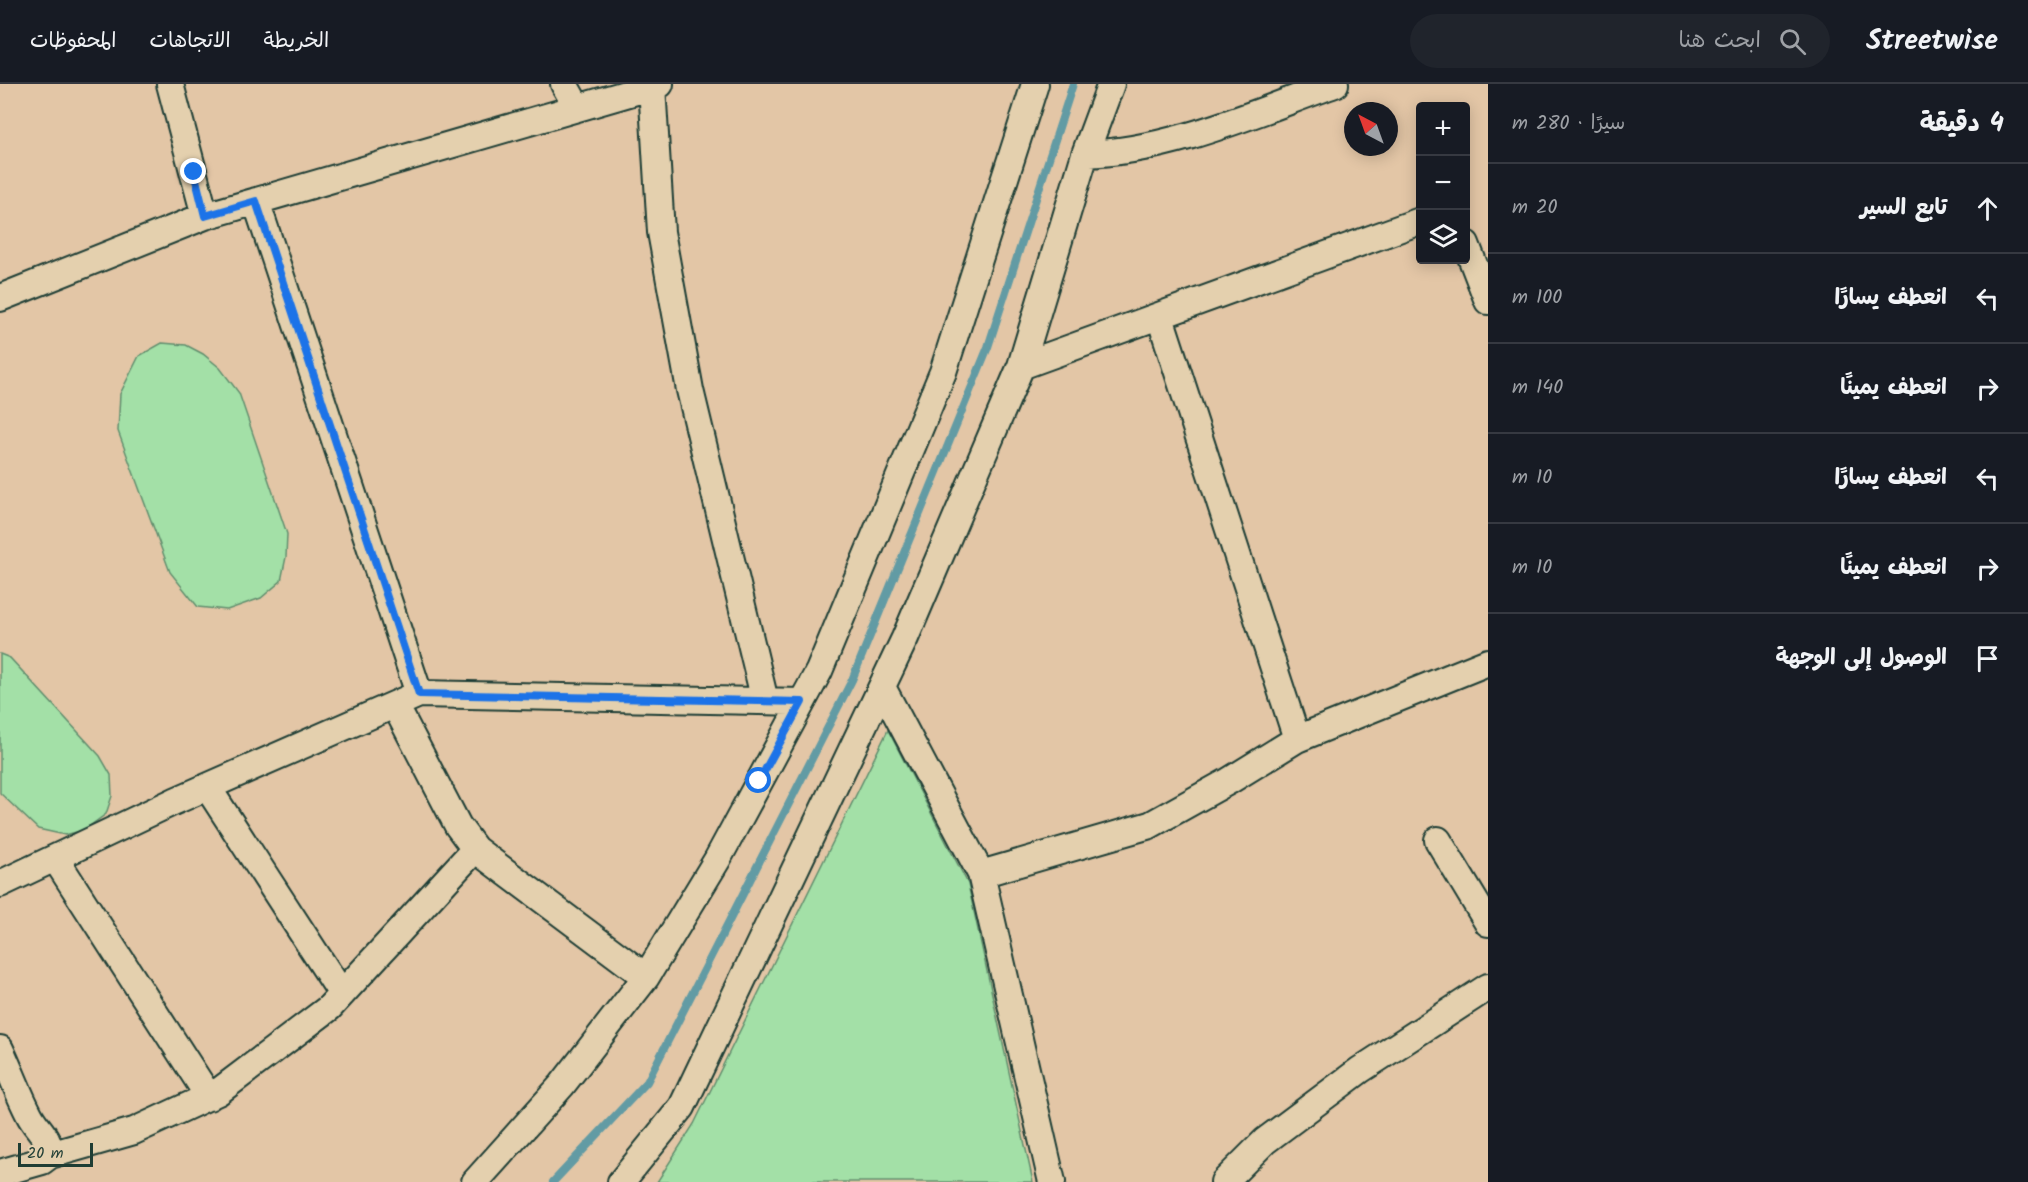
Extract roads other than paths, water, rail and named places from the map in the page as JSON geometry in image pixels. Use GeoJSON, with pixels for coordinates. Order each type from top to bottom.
{"type":"FeatureCollection","features":[{"type":"Feature","properties":{"kind":"street"},"geometry":{"type":"LineString","coordinates":[[170,84],[205,216]]}},
{"type":"Feature","properties":{"kind":"street"},"geometry":{"type":"LineString","coordinates":[[564,84],[577,107]]}},
{"type":"Feature","properties":{"kind":"street"},"geometry":{"type":"LineString","coordinates":[[475,1182],[562,1085],[646,977],[717,860],[819,671],[943,372],[1035,84]]}},
{"type":"Feature","properties":{"kind":"street"},"geometry":{"type":"LineString","coordinates":[[621,1182],[682,1107],[905,638],[1021,366],[1085,154],[1111,84]]}},
{"type":"Feature","properties":{"kind":"street"},"geometry":{"type":"LineString","coordinates":[[1085,154],[1117,153],[1175,141],[1335,84]]}},
{"type":"Feature","properties":{"kind":"street"},"geometry":{"type":"LineString","coordinates":[[0,298],[205,216],[656,85],[661,232],[690,390],[765,701]]}},
{"type":"Feature","properties":{"kind":"street"},"geometry":{"type":"LineString","coordinates":[[256,201],[419,694]]}},
{"type":"Feature","properties":{"kind":"street"},"geometry":{"type":"LineString","coordinates":[[1021,366],[1416,222]]}},
{"type":"Feature","properties":{"kind":"street"},"geometry":{"type":"LineString","coordinates":[[1470,254],[1488,301]]}},
{"type":"Feature","properties":{"kind":"street"},"geometry":{"type":"LineString","coordinates":[[1160,317],[1296,740]]}},
{"type":"Feature","properties":{"kind":"street"},"geometry":{"type":"LineString","coordinates":[[981,874],[1150,825],[1296,740],[1488,662]]}},
{"type":"Feature","properties":{"kind":"street"},"geometry":{"type":"LineString","coordinates":[[882,687],[981,874],[1052,1182]]}},
{"type":"Feature","properties":{"kind":"street"},"geometry":{"type":"LineString","coordinates":[[0,884],[175,801],[419,694],[802,702]]}},
{"type":"Feature","properties":{"kind":"street"},"geometry":{"type":"LineString","coordinates":[[395,705],[458,826],[475,849],[646,977]]}},
{"type":"Feature","properties":{"kind":"street"},"geometry":{"type":"LineString","coordinates":[[207,788],[342,994]]}},
{"type":"Feature","properties":{"kind":"street"},"geometry":{"type":"LineString","coordinates":[[1438,840],[1488,923]]}},
{"type":"Feature","properties":{"kind":"street"},"geometry":{"type":"LineString","coordinates":[[0,1173],[42,1161],[50,1155],[134,1131],[218,1092],[329,1008],[475,849]]}},
{"type":"Feature","properties":{"kind":"street"},"geometry":{"type":"LineString","coordinates":[[55,858],[209,1096]]}},
{"type":"Feature","properties":{"kind":"street"},"geometry":{"type":"LineString","coordinates":[[1224,1182],[1265,1142],[1360,1070],[1488,987]]}},
{"type":"Feature","properties":{"kind":"street"},"geometry":{"type":"LineString","coordinates":[[0,1049],[30,1117],[50,1145],[50,1155]]}},
{"type":"Feature","properties":{"kind":"waterway"},"geometry":{"type":"LineString","coordinates":[[553,1182],[647,1082],[852,680],[988,347],[1073,84]]}}]}
